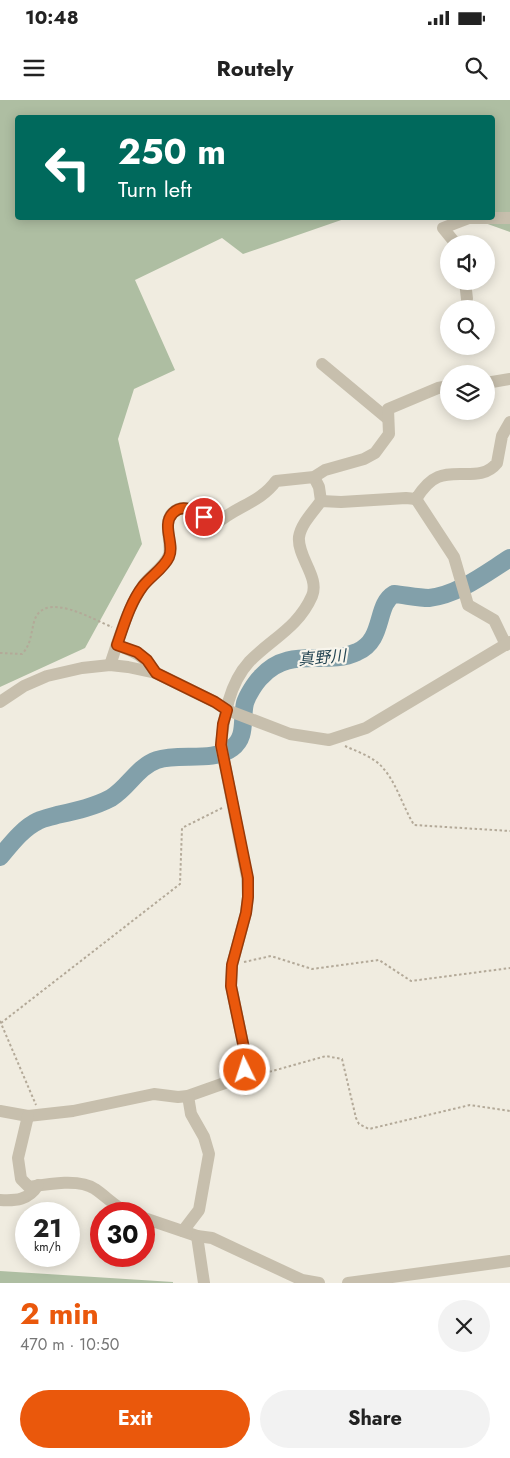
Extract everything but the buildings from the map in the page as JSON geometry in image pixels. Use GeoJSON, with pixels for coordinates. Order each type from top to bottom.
{"type":"FeatureCollection","features":[{"type":"Feature","properties":{"kind":"street"},"geometry":{"type":"LineString","coordinates":[[495,218],[510,218]]}},
{"type":"Feature","properties":{"kind":"street"},"geometry":{"type":"LineString","coordinates":[[449,235],[443,228],[464,220]]}},
{"type":"Feature","properties":{"kind":"street"},"geometry":{"type":"LineString","coordinates":[[466,290],[467,299]]}},
{"type":"Feature","properties":{"kind":"street"},"geometry":{"type":"LineString","coordinates":[[322,364],[388,419]]}},
{"type":"Feature","properties":{"kind":"street"},"geometry":{"type":"LineString","coordinates":[[495,382],[510,379]]}},
{"type":"Feature","properties":{"kind":"street"},"geometry":{"type":"LineString","coordinates":[[110,665],[127,615],[142,587],[169,557],[168,536],[171,514],[184,508],[192,510],[216,524],[236,509],[267,492],[276,481],[314,476],[325,470],[375,454],[389,434],[388,409],[440,388]]}},
{"type":"Feature","properties":{"kind":"street"},"geometry":{"type":"LineString","coordinates":[[416,500],[430,483],[437,478],[442,476],[476,475],[495,465],[498,459],[502,436],[510,422]]}},
{"type":"Feature","properties":{"kind":"street"},"geometry":{"type":"LineString","coordinates":[[0,1111],[34,1115],[73,1111],[154,1094],[178,1097],[188,1096],[236,1079],[245,1070],[246,1058],[231,986],[232,965],[246,913],[248,878],[221,745],[223,724],[233,685],[242,671],[255,656],[296,622],[312,597],[312,580],[301,550],[300,536],[306,522],[320,501],[314,476]]}},
{"type":"Feature","properties":{"kind":"street"},"geometry":{"type":"LineString","coordinates":[[0,702],[24,686],[47,676],[82,668],[110,665],[128,667],[156,673],[215,702],[227,710],[290,734],[329,740],[366,728],[508,643],[494,620],[468,605],[454,557],[416,500],[406,498],[351,502],[320,501]]}},
{"type":"Feature","properties":{"kind":"street"},"geometry":{"type":"LineString","coordinates":[[117,645],[137,652],[147,660],[156,673]]}},
{"type":"Feature","properties":{"kind":"street"},"geometry":{"type":"LineString","coordinates":[[183,1231],[199,1210],[209,1154],[204,1137],[192,1114],[188,1096]]}},
{"type":"Feature","properties":{"kind":"street"},"geometry":{"type":"LineString","coordinates":[[34,1115],[18,1158],[21,1179],[29,1187],[78,1182],[93,1187],[112,1202]]}},
{"type":"Feature","properties":{"kind":"street"},"geometry":{"type":"LineString","coordinates":[[0,1200],[13,1201],[27,1198],[38,1185]]}},
{"type":"Feature","properties":{"kind":"street"},"geometry":{"type":"LineString","coordinates":[[155,1222],[197,1236],[212,1238],[302,1280],[319,1283]]}},
{"type":"Feature","properties":{"kind":"street"},"geometry":{"type":"LineString","coordinates":[[197,1236],[204,1283]]}},
{"type":"Feature","properties":{"kind":"street"},"geometry":{"type":"LineString","coordinates":[[348,1283],[510,1261]]}},
{"type":"Feature","properties":{"kind":"path"},"geometry":{"type":"LineString","coordinates":[[0,654],[22,654],[31,639],[36,617],[40,611],[48,607],[68,608],[122,631]]}},
{"type":"Feature","properties":{"kind":"path"},"geometry":{"type":"LineString","coordinates":[[329,740],[364,754],[383,768],[414,825],[510,831]]}},
{"type":"Feature","properties":{"kind":"path"},"geometry":{"type":"LineString","coordinates":[[34,1115],[1,1022],[180,884],[182,828],[232,803]]}},
{"type":"Feature","properties":{"kind":"path"},"geometry":{"type":"LineString","coordinates":[[232,965],[272,956],[312,969],[379,960],[411,981],[510,968]]}},
{"type":"Feature","properties":{"kind":"path"},"geometry":{"type":"LineString","coordinates":[[245,1070],[258,1075],[326,1056],[342,1059],[356,1118],[360,1124],[369,1129],[470,1105],[510,1111]]}},
{"type":"Feature","properties":{"kind":"green space"},"geometry":{"type":"Polygon","coordinates":[[[0,100],[510,100],[510,232],[477,220],[495,220],[495,115],[15,115],[15,220],[341,220],[243,254],[222,238],[135,280],[175,370],[134,389],[118,439],[142,544],[85,648],[0,687],[0,100]]]}},
{"type":"Feature","properties":{"kind":"green space"},"geometry":{"type":"Polygon","coordinates":[[[0,1271],[173,1282],[173,1283],[0,1283],[0,1271]]]}},
{"type":"Feature","properties":{"kind":"waterway","name":"真野川"},"geometry":{"type":"LineString","coordinates":[[0,857],[33,824],[45,818],[78,810],[111,798],[150,763],[166,758],[215,755],[232,748],[237,744],[242,733],[246,700],[261,677],[272,667],[283,662],[295,659],[345,656],[366,647],[376,631],[384,606],[394,594],[429,598],[451,593],[510,558]]}},
{"type":"Feature","properties":{"kind":"route"},"geometry":{"type":"LineString","coordinates":[[204,517],[184,508],[171,514],[168,536],[169,557],[142,587],[122,626],[117,645],[137,652],[147,660],[156,673],[215,702],[227,710],[223,724],[221,745],[248,878],[246,913],[232,965],[231,986],[246,1058],[245,1070]]}}]}
